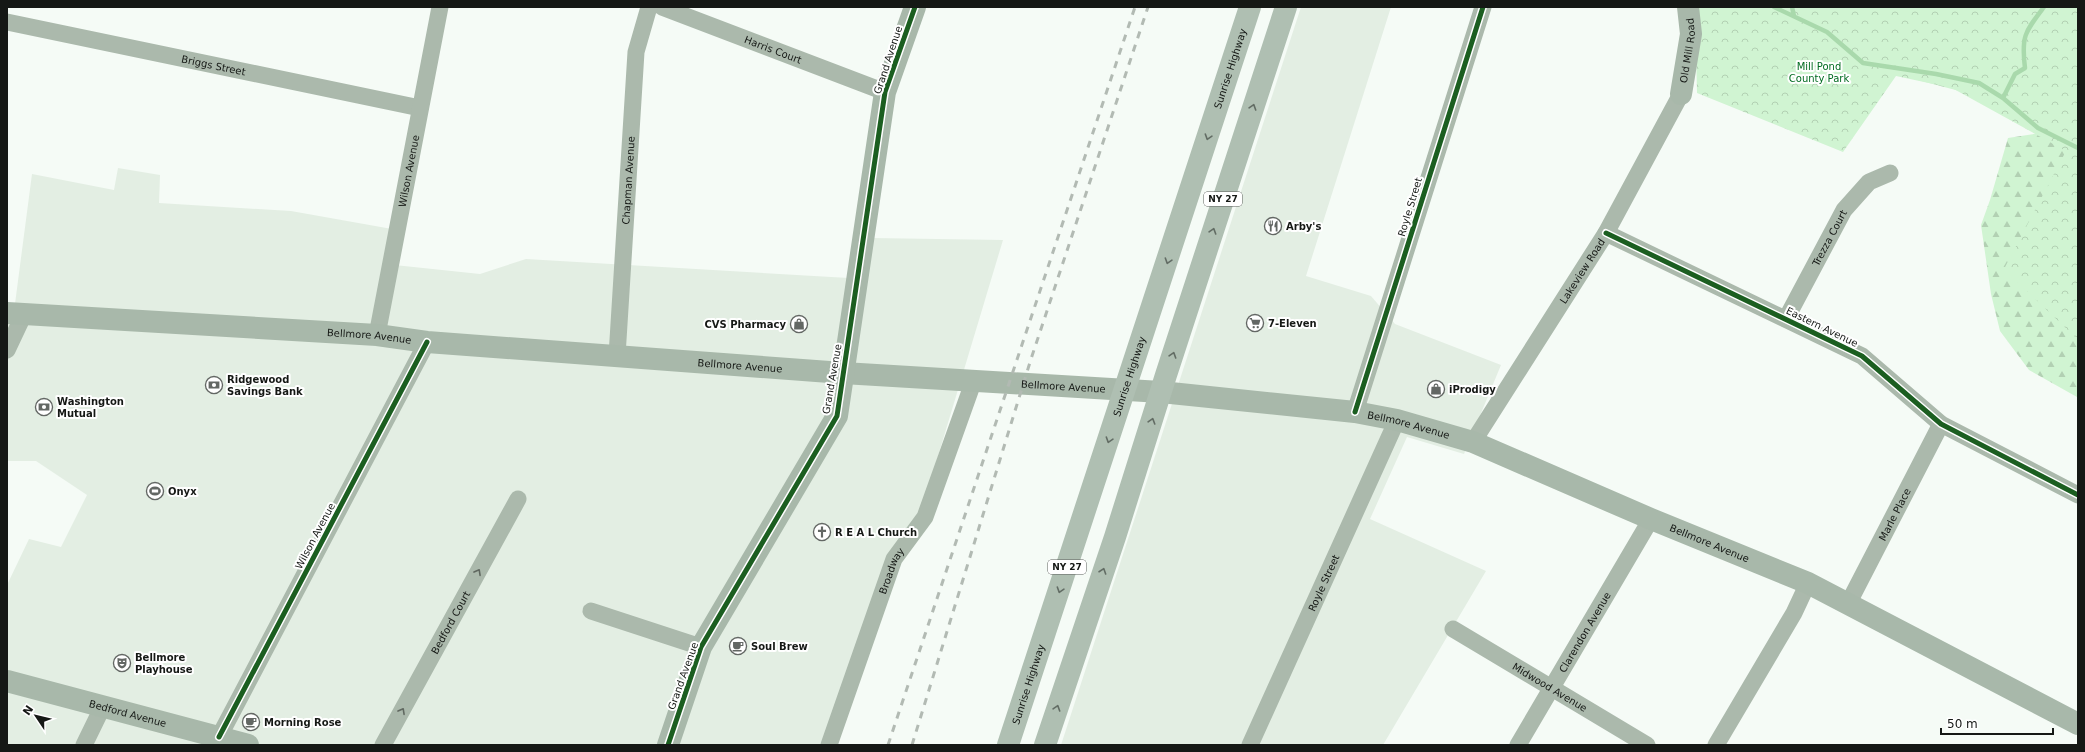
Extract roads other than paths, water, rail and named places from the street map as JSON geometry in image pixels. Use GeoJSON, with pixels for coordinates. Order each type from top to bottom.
{"type":"FeatureCollection","features":[{"type":"Feature","properties":{"kind":"highway","name":"Sunrise Highway"},"geometry":{"type":"LineString","coordinates":[[1008,745],[1126,390],[1250,7]]}},
{"type":"Feature","properties":{"kind":"highway","name":"NY 27"},"geometry":{"type":"LineString","coordinates":[[1045,745],[1115,537],[1286,7]]}},
{"type":"Feature","properties":{"kind":"main road","name":"Grand Avenue"},"geometry":{"type":"LineString","coordinates":[[668,745],[701,647],[837,416],[885,92],[915,7]]}},
{"type":"Feature","properties":{"kind":"main road","name":"Old Mill Road"},"geometry":{"type":"LineString","coordinates":[[1681,94],[1691,34],[1688,7]]}},
{"type":"Feature","properties":{"kind":"main road","name":"Bellmore Avenue"},"geometry":{"type":"LineString","coordinates":[[15,314],[377,335],[427,342],[844,373],[1161,392],[1355,412],[1397,420],[1473,442],[1651,519],[1808,583],[2078,724]]}},
{"type":"Feature","properties":{"kind":"main road","name":"Bedford Avenue"},"geometry":{"type":"LineString","coordinates":[[7,681],[248,745]]}},
{"type":"Feature","properties":{"kind":"street","name":"Wilson Avenue"},"geometry":{"type":"LineString","coordinates":[[377,335],[440,7]]}},
{"type":"Feature","properties":{"kind":"street","name":"Chapman Avenue"},"geometry":{"type":"LineString","coordinates":[[617,356],[636,52],[649,7]]}},
{"type":"Feature","properties":{"kind":"street","name":"Harris Court"},"geometry":{"type":"LineString","coordinates":[[662,7],[885,92]]}},
{"type":"Feature","properties":{"kind":"street","name":"Royle Street"},"geometry":{"type":"LineString","coordinates":[[1355,412],[1483,7]]}},
{"type":"Feature","properties":{"kind":"street","name":"Briggs Street"},"geometry":{"type":"LineString","coordinates":[[7,22],[420,108]]}},
{"type":"Feature","properties":{"kind":"street","name":"Lakeview Road"},"geometry":{"type":"LineString","coordinates":[[1473,442],[1606,233],[1681,94]]}},
{"type":"Feature","properties":{"kind":"street","name":"Trezza Court"},"geometry":{"type":"LineString","coordinates":[[1786,319],[1844,210],[1869,182],[1890,173]]}},
{"type":"Feature","properties":{"kind":"street","name":"Eastern Avenue"},"geometry":{"type":"LineString","coordinates":[[1606,233],[1862,356],[1941,424],[2078,495]]}},
{"type":"Feature","properties":{"kind":"street"},"geometry":{"type":"LineString","coordinates":[[7,350],[15,314]]}},
{"type":"Feature","properties":{"kind":"street","name":"Wilson Avenue"},"geometry":{"type":"LineString","coordinates":[[219,737],[427,342]]}},
{"type":"Feature","properties":{"kind":"street","name":"Broadway"},"geometry":{"type":"LineString","coordinates":[[829,745],[894,559],[924,517],[974,380]]}},
{"type":"Feature","properties":{"kind":"street","name":"Royle Street"},"geometry":{"type":"LineString","coordinates":[[1250,745],[1397,420]]}},
{"type":"Feature","properties":{"kind":"street","name":"Marle Place"},"geometry":{"type":"LineString","coordinates":[[1848,604],[1941,424]]}},
{"type":"Feature","properties":{"kind":"street","name":"Bedford Court"},"geometry":{"type":"LineString","coordinates":[[383,745],[518,499]]}},
{"type":"Feature","properties":{"kind":"street","name":"Clarendon Avenue"},"geometry":{"type":"LineString","coordinates":[[1518,745],[1651,519]]}},
{"type":"Feature","properties":{"kind":"street"},"geometry":{"type":"LineString","coordinates":[[1716,745],[1794,613],[1808,583]]}},
{"type":"Feature","properties":{"kind":"street"},"geometry":{"type":"LineString","coordinates":[[591,611],[701,647]]}},
{"type":"Feature","properties":{"kind":"street","name":"Midwood Avenue"},"geometry":{"type":"LineString","coordinates":[[1453,628],[1647,745]]}},
{"type":"Feature","properties":{"kind":"street"},"geometry":{"type":"LineString","coordinates":[[84,745],[103,706]]}},
{"type":"Feature","properties":{"kind":"waterway"},"geometry":{"type":"LineString","coordinates":[[1774,7],[1827,32],[1863,63],[1936,74],[1979,83],[2003,98]]}},
{"type":"Feature","properties":{"kind":"waterway"},"geometry":{"type":"LineString","coordinates":[[1792,7],[1794,16]]}},
{"type":"Feature","properties":{"kind":"waterway"},"geometry":{"type":"LineString","coordinates":[[2044,7],[2032,23],[2024,41],[2025,68],[2015,74],[2003,98],[2038,128],[2078,148]]}},
{"type":"Feature","properties":{"kind":"railway"},"geometry":{"type":"LineString","coordinates":[[888,745],[1135,7]]}},
{"type":"Feature","properties":{"kind":"railway"},"geometry":{"type":"LineString","coordinates":[[912,745],[1031,359],[1148,7]]}},
{"type":"Feature","properties":{"kind":"place","name":"Arby's"},"geometry":{"type":"Point","coordinates":[1273,226]}},
{"type":"Feature","properties":{"kind":"place","name":"7-Eleven"},"geometry":{"type":"Point","coordinates":[1255,323]}},
{"type":"Feature","properties":{"kind":"place","name":"CVS Pharmacy"},"geometry":{"type":"Point","coordinates":[799,324]}},
{"type":"Feature","properties":{"kind":"place","name":"Ridgewood Savings Bank"},"geometry":{"type":"Point","coordinates":[214,385]}},
{"type":"Feature","properties":{"kind":"place","name":"iProdigy"},"geometry":{"type":"Point","coordinates":[1436,389]}},
{"type":"Feature","properties":{"kind":"place","name":"Washington Mutual"},"geometry":{"type":"Point","coordinates":[44,407]}},
{"type":"Feature","properties":{"kind":"place","name":"Onyx"},"geometry":{"type":"Point","coordinates":[155,491]}},
{"type":"Feature","properties":{"kind":"place","name":"R E A L Church"},"geometry":{"type":"Point","coordinates":[822,532]}},
{"type":"Feature","properties":{"kind":"place","name":"Soul Brew"},"geometry":{"type":"Point","coordinates":[738,646]}},
{"type":"Feature","properties":{"kind":"place","name":"Bellmore Playhouse"},"geometry":{"type":"Point","coordinates":[122,663]}},
{"type":"Feature","properties":{"kind":"place","name":"Morning Rose"},"geometry":{"type":"Point","coordinates":[251,722]}},
{"type":"Feature","properties":{"kind":"park label","name":"Mill Pond County Park"},"geometry":{"type":"Point","coordinates":[1819,72]}}]}
